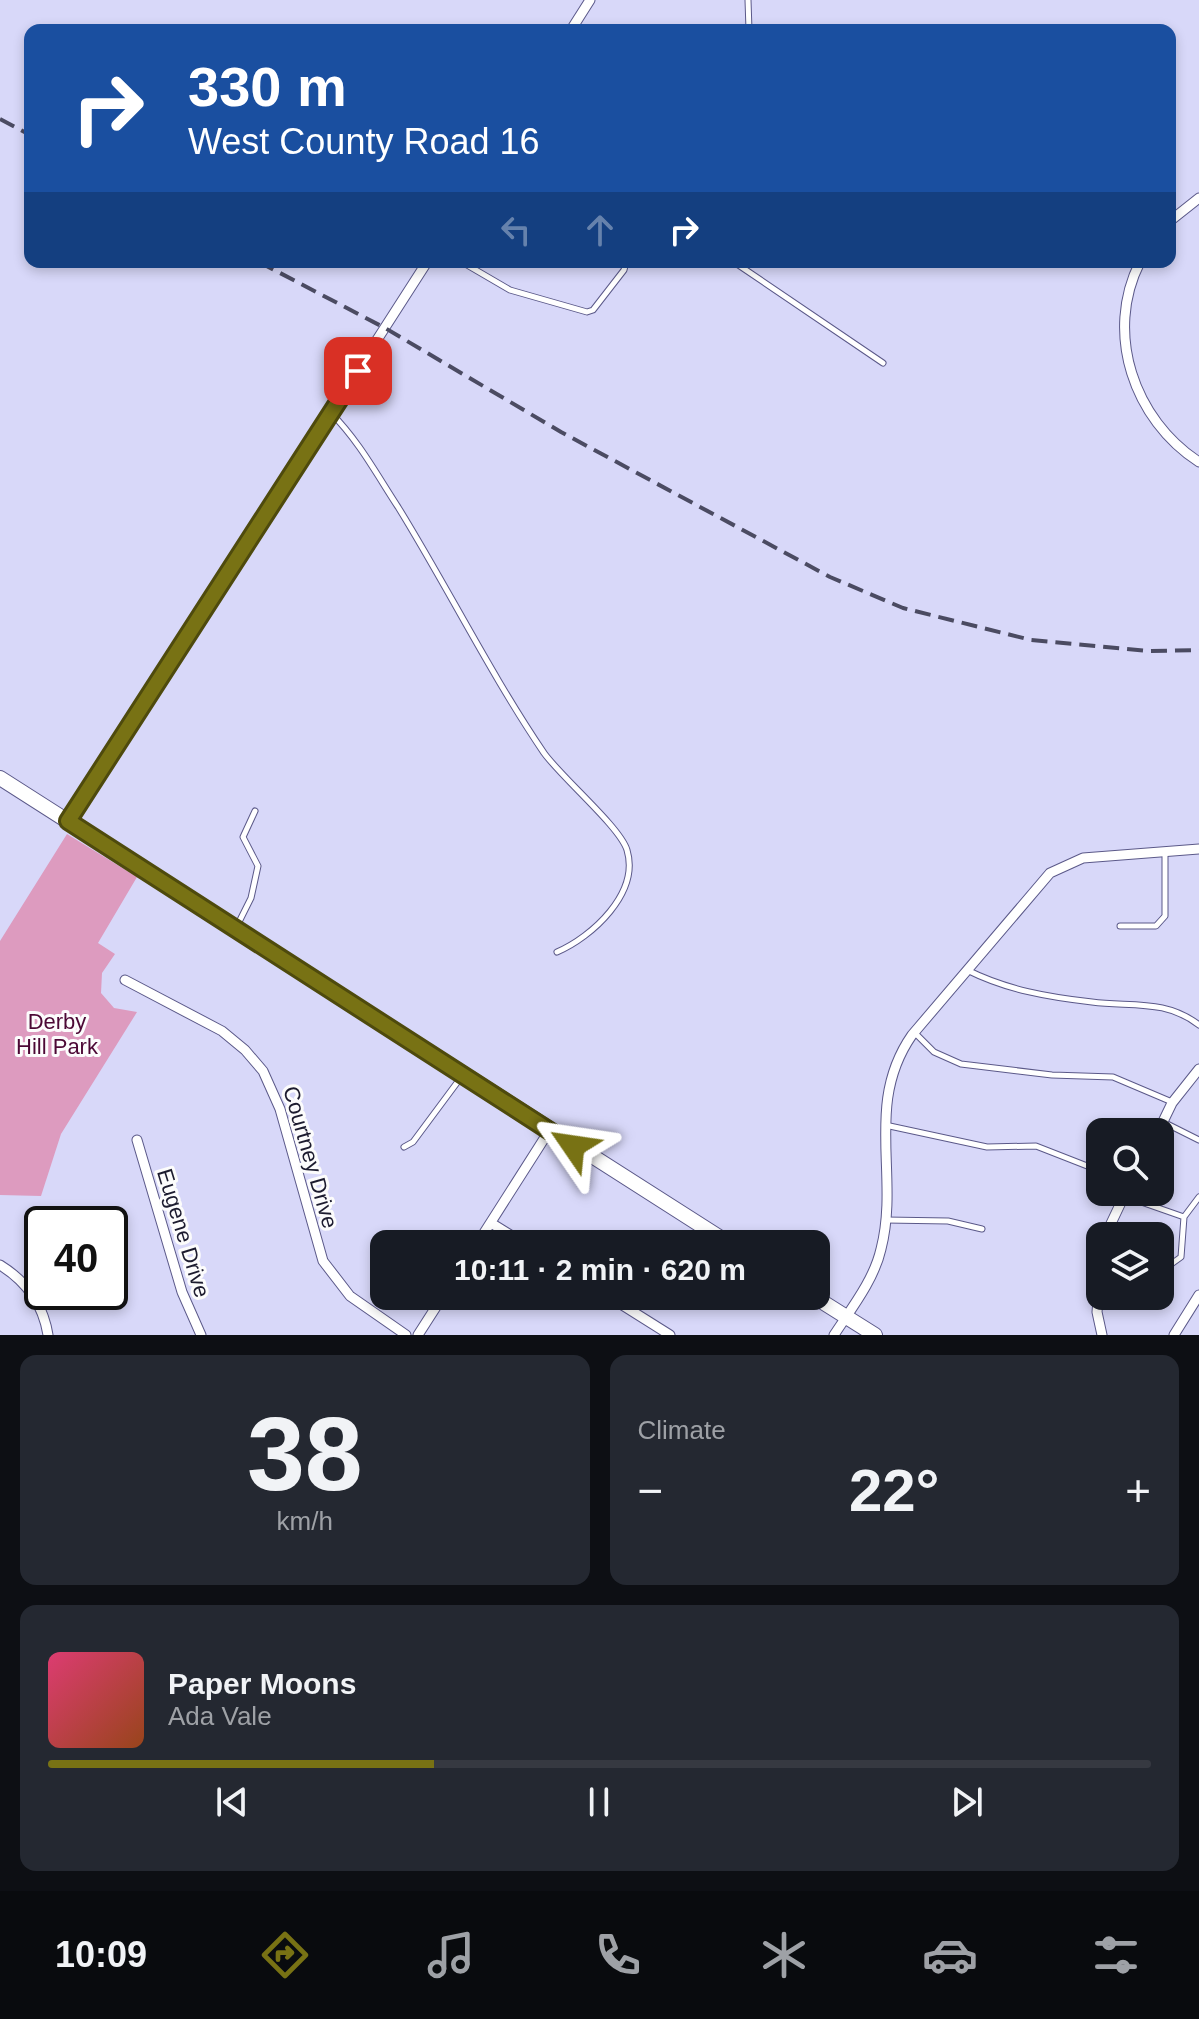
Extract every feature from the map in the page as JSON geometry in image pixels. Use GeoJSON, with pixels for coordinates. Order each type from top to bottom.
{"type":"FeatureCollection","features":[{"type":"Feature","properties":{"kind":"street"},"geometry":{"type":"LineString","coordinates":[[575,24],[590,0]]}},
{"type":"Feature","properties":{"kind":"street"},"geometry":{"type":"LineString","coordinates":[[1176,216],[1199,198]]}},
{"type":"Feature","properties":{"kind":"street"},"geometry":{"type":"LineString","coordinates":[[68,821],[423,268]]}},
{"type":"Feature","properties":{"kind":"street"},"geometry":{"type":"LineString","coordinates":[[1138,268],[1125,320],[1128,366],[1136,390],[1162,430],[1199,462]]}},
{"type":"Feature","properties":{"kind":"street"},"geometry":{"type":"LineString","coordinates":[[0,778],[708,1230]]}},
{"type":"Feature","properties":{"kind":"street"},"geometry":{"type":"LineString","coordinates":[[834,1335],[871,1275],[881,1251],[885,1220],[888,1082],[896,1058],[914,1032],[1050,873],[1083,858],[1199,849]]}},
{"type":"Feature","properties":{"kind":"street","name":"Courtney Drive"},"geometry":{"type":"LineString","coordinates":[[125,980],[222,1031],[263,1071],[280,1109],[323,1261],[350,1296],[406,1335]]}},
{"type":"Feature","properties":{"kind":"street"},"geometry":{"type":"LineString","coordinates":[[1165,1118],[1172,1103],[1199,1069]]}},
{"type":"Feature","properties":{"kind":"street"},"geometry":{"type":"LineString","coordinates":[[486,1230],[549,1131]]}},
{"type":"Feature","properties":{"kind":"street","name":"Eugene Drive"},"geometry":{"type":"LineString","coordinates":[[137,1140],[182,1292],[201,1335]]}},
{"type":"Feature","properties":{"kind":"street"},"geometry":{"type":"LineString","coordinates":[[491,1223],[502,1230]]}},
{"type":"Feature","properties":{"kind":"street"},"geometry":{"type":"LineString","coordinates":[[0,1265],[31,1291],[43,1312],[48,1335]]}},
{"type":"Feature","properties":{"kind":"street"},"geometry":{"type":"LineString","coordinates":[[1174,1335],[1199,1295]]}},
{"type":"Feature","properties":{"kind":"street"},"geometry":{"type":"LineString","coordinates":[[830,1307],[875,1335]]}},
{"type":"Feature","properties":{"kind":"street"},"geometry":{"type":"LineString","coordinates":[[418,1335],[434,1310]]}},
{"type":"Feature","properties":{"kind":"street"},"geometry":{"type":"LineString","coordinates":[[630,1310],[670,1335]]}},
{"type":"Feature","properties":{"kind":"street"},"geometry":{"type":"LineString","coordinates":[[1097,1310],[1102,1335]]}},
{"type":"Feature","properties":{"kind":"lane"},"geometry":{"type":"LineString","coordinates":[[748,0],[749,24]]}},
{"type":"Feature","properties":{"kind":"lane"},"geometry":{"type":"LineString","coordinates":[[472,268],[510,290],[587,312],[593,310],[624,268]]}},
{"type":"Feature","properties":{"kind":"lane"},"geometry":{"type":"LineString","coordinates":[[743,268],[883,363]]}},
{"type":"Feature","properties":{"kind":"lane"},"geometry":{"type":"LineString","coordinates":[[331,413],[360,447],[545,754],[627,849],[629,876],[620,894],[594,930],[557,952]]}},
{"type":"Feature","properties":{"kind":"lane"},"geometry":{"type":"LineString","coordinates":[[235,928],[257,879],[257,861],[243,837],[255,811]]}},
{"type":"Feature","properties":{"kind":"lane"},"geometry":{"type":"LineString","coordinates":[[1120,926],[1156,926],[1165,916],[1165,853]]}},
{"type":"Feature","properties":{"kind":"lane"},"geometry":{"type":"LineString","coordinates":[[966,970],[998,986],[1053,997],[1160,1005],[1199,1025]]}},
{"type":"Feature","properties":{"kind":"lane"},"geometry":{"type":"LineString","coordinates":[[914,1032],[934,1052],[961,1064],[996,1071],[1113,1077],[1172,1103]]}},
{"type":"Feature","properties":{"kind":"lane"},"geometry":{"type":"LineString","coordinates":[[404,1147],[413,1142],[463,1075]]}},
{"type":"Feature","properties":{"kind":"lane"},"geometry":{"type":"LineString","coordinates":[[885,1125],[987,1147],[1036,1146],[1086,1166]]}},
{"type":"Feature","properties":{"kind":"lane"},"geometry":{"type":"LineString","coordinates":[[1174,1128],[1199,1140]]}},
{"type":"Feature","properties":{"kind":"lane"},"geometry":{"type":"LineString","coordinates":[[1174,1262],[1181,1257],[1184,1217],[1199,1197]]}},
{"type":"Feature","properties":{"kind":"lane"},"geometry":{"type":"LineString","coordinates":[[1156,1206],[1184,1217]]}},
{"type":"Feature","properties":{"kind":"lane"},"geometry":{"type":"LineString","coordinates":[[885,1220],[948,1221],[982,1229]]}},
{"type":"Feature","properties":{"kind":"green space","name":"Derby Hill Park"},"geometry":{"type":"Polygon","coordinates":[[[67,834],[137,877],[98,943],[115,954],[102,973],[101,993],[114,1008],[137,1012],[61,1134],[41,1196],[0,1195],[0,941],[67,834]]]}},
{"type":"Feature","properties":{"kind":"railway"},"geometry":{"type":"LineString","coordinates":[[0,119],[24,132]]}},
{"type":"Feature","properties":{"kind":"railway"},"geometry":{"type":"LineString","coordinates":[[270,268],[385,328],[561,432],[830,577],[903,608],[1031,640],[1149,651],[1199,650]]}},
{"type":"Feature","properties":{"kind":"route"},"geometry":{"type":"LineString","coordinates":[[358,371],[68,821],[573,1146]]}}]}
